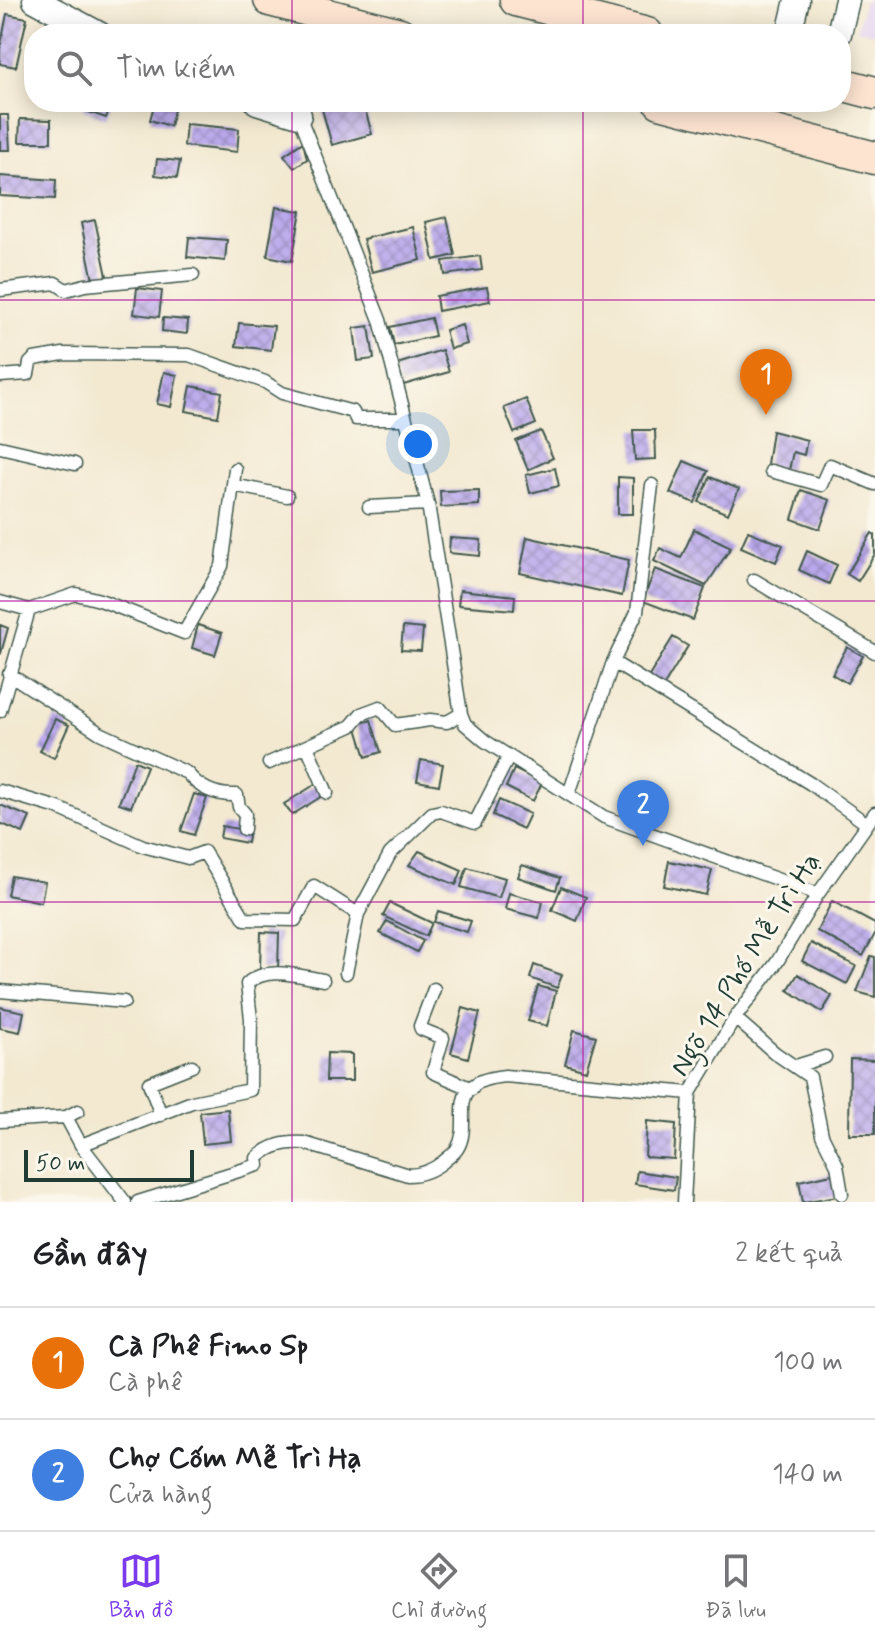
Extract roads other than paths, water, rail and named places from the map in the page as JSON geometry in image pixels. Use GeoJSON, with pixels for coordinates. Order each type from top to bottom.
{"type":"FeatureCollection","features":[{"type":"Feature","properties":{"kind":"main road"},"geometry":{"type":"LineString","coordinates":[[270,0],[334,24]]}},
{"type":"Feature","properties":{"kind":"main road"},"geometry":{"type":"LineString","coordinates":[[516,0],[608,24]]}},
{"type":"Feature","properties":{"kind":"main road"},"geometry":{"type":"LineString","coordinates":[[851,87],[875,93]]}},
{"type":"Feature","properties":{"kind":"main road"},"geometry":{"type":"LineString","coordinates":[[698,112],[875,158]]}},
{"type":"Feature","properties":{"kind":"street"},"geometry":{"type":"LineString","coordinates":[[791,24],[797,0]]}},
{"type":"Feature","properties":{"kind":"street"},"geometry":{"type":"LineString","coordinates":[[841,24],[847,0]]}},
{"type":"Feature","properties":{"kind":"street"},"geometry":{"type":"LineString","coordinates":[[52,3],[84,24]]}},
{"type":"Feature","properties":{"kind":"lane"},"geometry":{"type":"LineString","coordinates":[[304,112],[380,320],[406,419],[428,504],[465,724],[485,741],[604,817],[818,894]]}},
{"type":"Feature","properties":{"kind":"lane"},"geometry":{"type":"LineString","coordinates":[[0,290],[55,283],[66,290],[85,285],[193,275]]}},
{"type":"Feature","properties":{"kind":"lane"},"geometry":{"type":"LineString","coordinates":[[0,376],[28,374],[34,359],[63,354],[189,355],[265,382],[282,393],[353,412],[356,419],[406,419]]}},
{"type":"Feature","properties":{"kind":"lane"},"geometry":{"type":"LineString","coordinates":[[0,447],[75,464]]}},
{"type":"Feature","properties":{"kind":"lane"},"geometry":{"type":"LineString","coordinates":[[771,471],[821,485],[830,465],[875,484]]}},
{"type":"Feature","properties":{"kind":"lane"},"geometry":{"type":"LineString","coordinates":[[0,602],[29,610],[76,594],[100,600],[184,633],[222,566],[235,469]]}},
{"type":"Feature","properties":{"kind":"lane"},"geometry":{"type":"LineString","coordinates":[[233,485],[287,496]]}},
{"type":"Feature","properties":{"kind":"lane"},"geometry":{"type":"LineString","coordinates":[[569,794],[613,662],[637,612],[652,485]]}},
{"type":"Feature","properties":{"kind":"lane"},"geometry":{"type":"LineString","coordinates":[[369,507],[428,504]]}},
{"type":"Feature","properties":{"kind":"lane"},"geometry":{"type":"LineString","coordinates":[[754,580],[875,652]]}},
{"type":"Feature","properties":{"kind":"lane"},"geometry":{"type":"LineString","coordinates":[[0,711],[29,610]]}},
{"type":"Feature","properties":{"kind":"lane"},"geometry":{"type":"LineString","coordinates":[[613,662],[811,784],[867,824]]}},
{"type":"Feature","properties":{"kind":"lane"},"geometry":{"type":"LineString","coordinates":[[9,674],[100,733],[187,773],[194,781],[220,796],[237,795],[239,807],[245,814],[244,829]]}},
{"type":"Feature","properties":{"kind":"lane"},"geometry":{"type":"LineString","coordinates":[[269,763],[351,726],[361,714],[380,707],[395,725],[430,720],[447,722],[461,714]]}},
{"type":"Feature","properties":{"kind":"lane"},"geometry":{"type":"LineString","coordinates":[[307,746],[327,793]]}},
{"type":"Feature","properties":{"kind":"lane"},"geometry":{"type":"LineString","coordinates":[[436,811],[475,823],[509,756]]}},
{"type":"Feature","properties":{"kind":"lane"},"geometry":{"type":"LineString","coordinates":[[0,791],[58,808],[143,846],[188,858],[204,852],[245,919],[295,920],[314,886],[358,914]]}},
{"type":"Feature","properties":{"kind":"lane"},"geometry":{"type":"LineString","coordinates":[[433,796],[436,811]]}},
{"type":"Feature","properties":{"kind":"lane"},"geometry":{"type":"LineString","coordinates":[[346,973],[358,914],[390,854],[436,811]]}},
{"type":"Feature","properties":{"kind":"lane","name":"Ngõ 14 Phố Mễ Trì Hạ"},"geometry":{"type":"LineString","coordinates":[[684,1202],[690,1093],[735,1018],[777,962],[818,894],[875,813]]}},
{"type":"Feature","properties":{"kind":"lane"},"geometry":{"type":"LineString","coordinates":[[81,1145],[192,1102],[250,1090],[251,1019],[247,987],[252,978],[264,974],[288,974],[323,980]]}},
{"type":"Feature","properties":{"kind":"lane"},"geometry":{"type":"LineString","coordinates":[[434,989],[420,1026],[443,1038],[433,1072],[472,1089]]}},
{"type":"Feature","properties":{"kind":"lane"},"geometry":{"type":"LineString","coordinates":[[0,991],[124,1002]]}},
{"type":"Feature","properties":{"kind":"lane"},"geometry":{"type":"LineString","coordinates":[[735,1018],[775,1053],[807,1072],[813,1081],[822,1135],[837,1165],[842,1194]]}},
{"type":"Feature","properties":{"kind":"lane"},"geometry":{"type":"LineString","coordinates":[[796,1066],[825,1057]]}},
{"type":"Feature","properties":{"kind":"lane"},"geometry":{"type":"LineString","coordinates":[[161,1115],[149,1083],[192,1066]]}},
{"type":"Feature","properties":{"kind":"lane"},"geometry":{"type":"LineString","coordinates":[[138,1202],[258,1165],[257,1158],[265,1151],[290,1143],[304,1143],[408,1175],[417,1175],[435,1168],[458,1149],[462,1103],[472,1089],[490,1078],[505,1076],[690,1093]]}},
{"type":"Feature","properties":{"kind":"lane"},"geometry":{"type":"LineString","coordinates":[[0,1121],[72,1114],[81,1145],[125,1202]]}},
{"type":"Feature","properties":{"kind":"place","name":"Cà Phê Fimo Sp"},"geometry":{"type":"Point","coordinates":[766,415]}},
{"type":"Feature","properties":{"kind":"place","name":"Chợ Cốm Mễ Trì Hạ"},"geometry":{"type":"Point","coordinates":[643,846]}}]}
